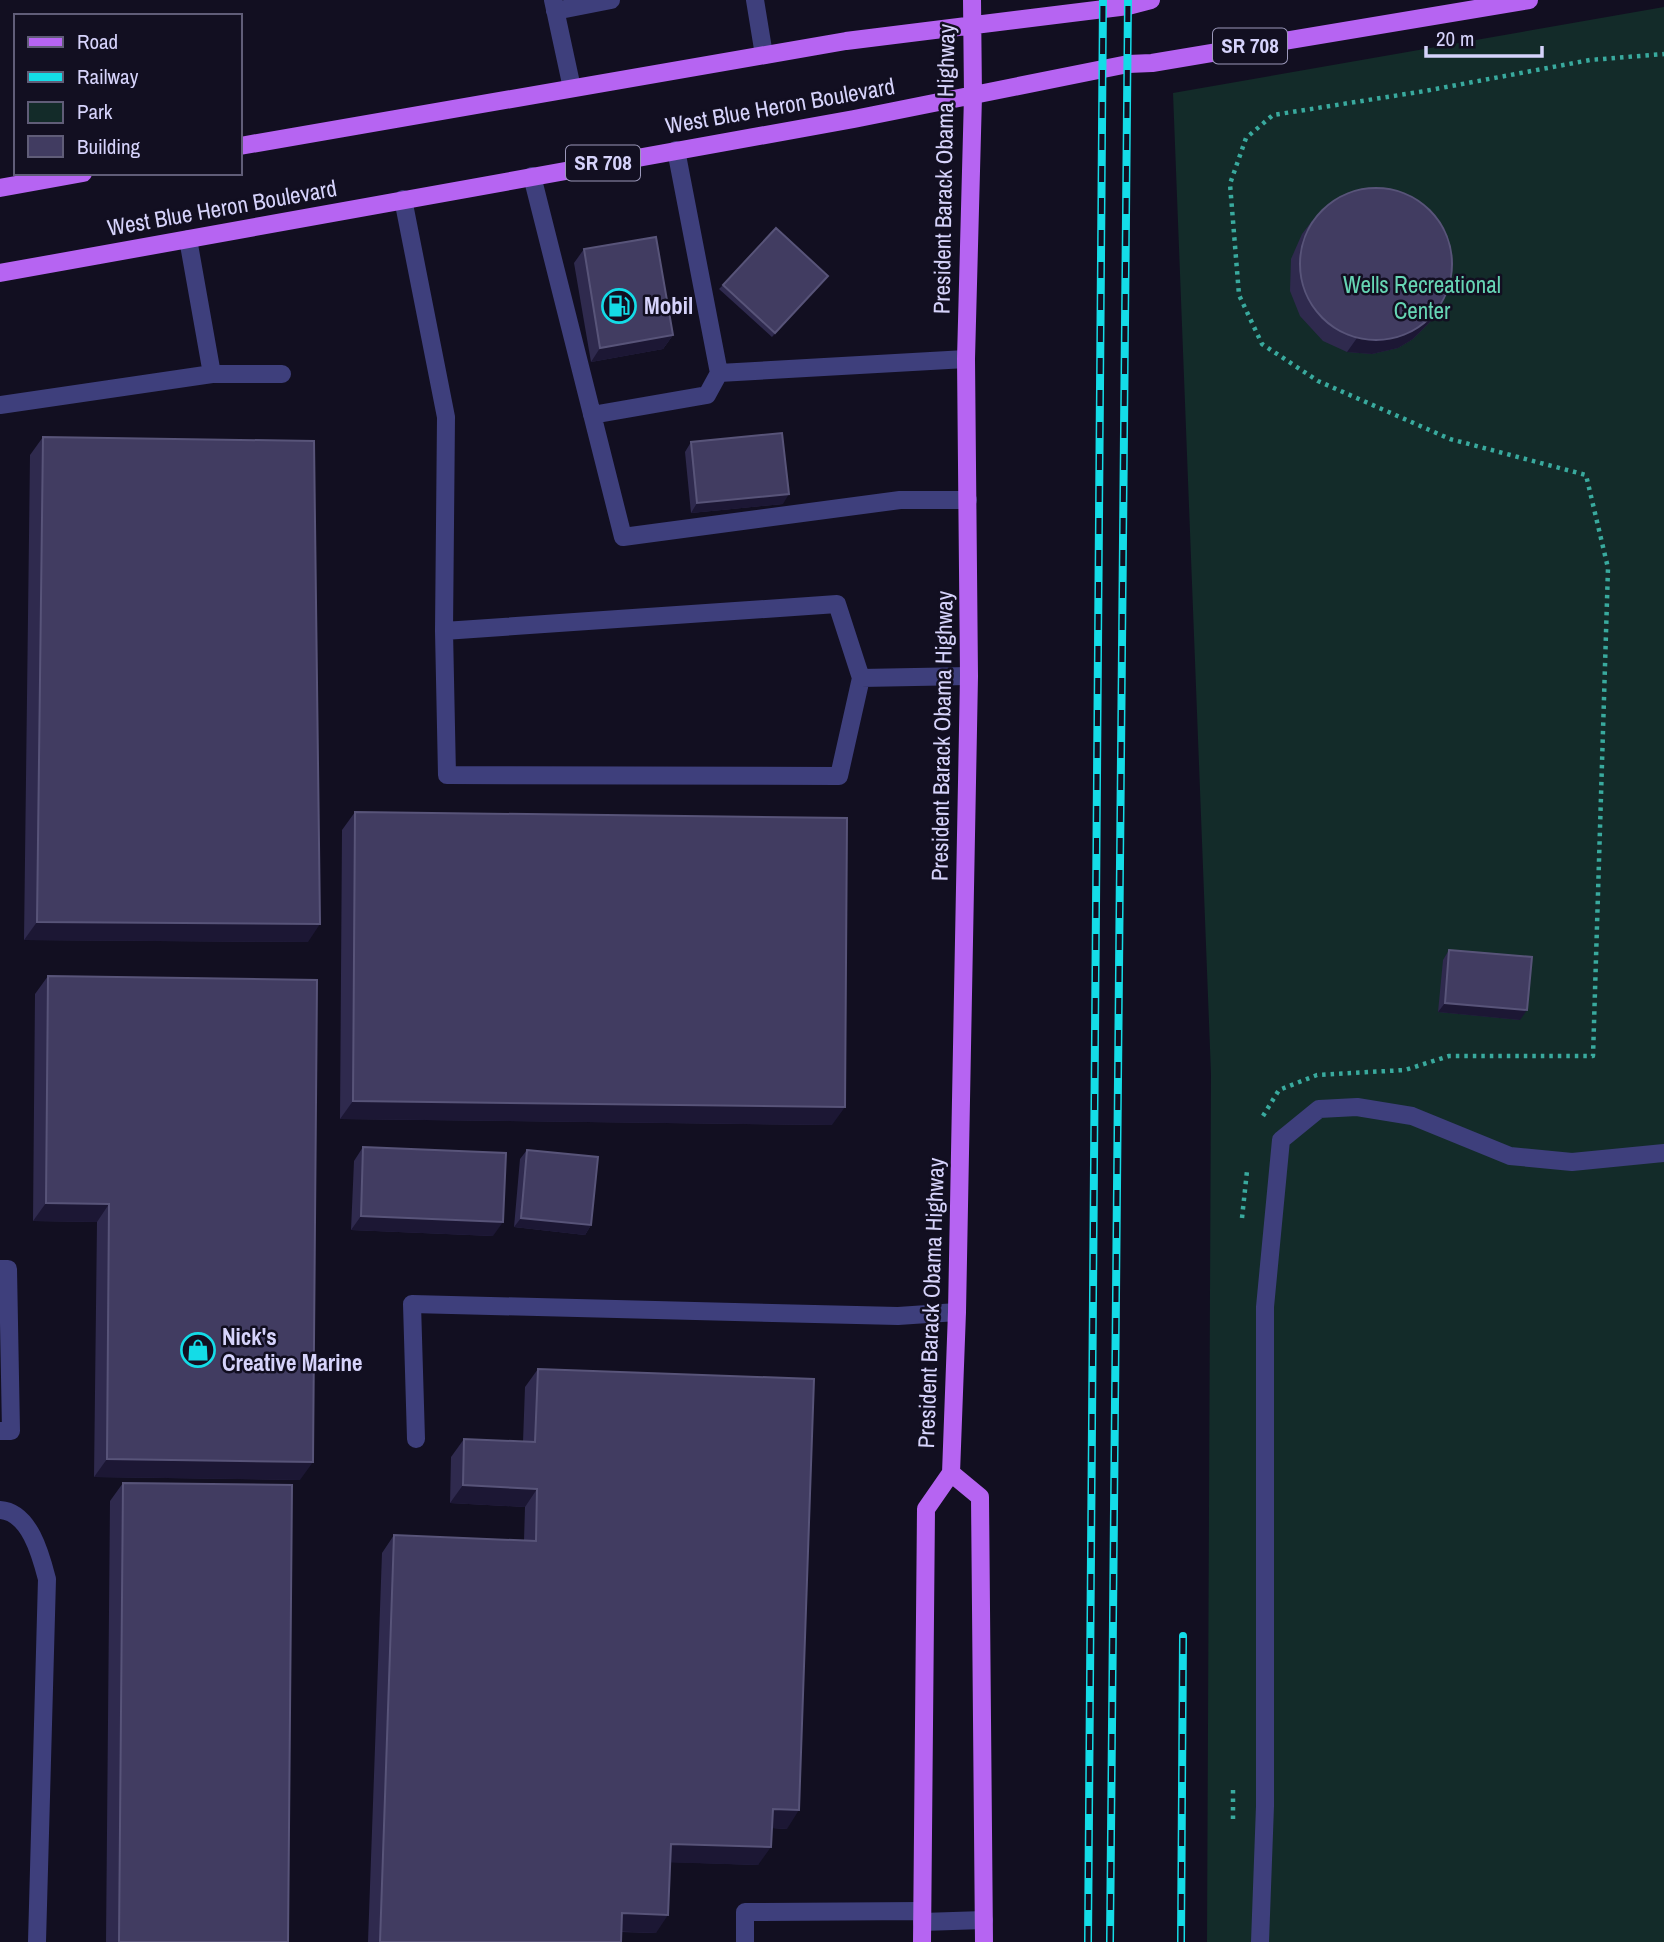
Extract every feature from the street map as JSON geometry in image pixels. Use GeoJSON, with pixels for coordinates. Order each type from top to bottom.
{"type":"FeatureCollection","features":[{"type":"Feature","properties":{"kind":"main road","name":"President Barack Obama Highway"},"geometry":{"type":"LineString","coordinates":[[922,1942],[926,1509],[951,1473],[957,1312],[969,676],[965,359],[973,96],[971,0]]}},
{"type":"Feature","properties":{"kind":"main road"},"geometry":{"type":"LineString","coordinates":[[242,146],[764,55],[971,24],[1128,6],[1151,0]]}},
{"type":"Feature","properties":{"kind":"main road","name":"West Blue Heron Boulevard"},"geometry":{"type":"LineString","coordinates":[[0,274],[973,96],[1128,64],[1152,63],[1528,0]]}},
{"type":"Feature","properties":{"kind":"main road"},"geometry":{"type":"LineString","coordinates":[[0,188],[72,175]]}},
{"type":"Feature","properties":{"kind":"main road","name":"President Barack Obama Highway"},"geometry":{"type":"LineString","coordinates":[[951,1473],[980,1497],[984,1942]]}},
{"type":"Feature","properties":{"kind":"lane"},"geometry":{"type":"LineString","coordinates":[[572,88],[554,5],[611,0]]}},
{"type":"Feature","properties":{"kind":"lane"},"geometry":{"type":"LineString","coordinates":[[755,0],[764,55]]}},
{"type":"Feature","properties":{"kind":"lane"},"geometry":{"type":"LineString","coordinates":[[592,415],[706,395],[719,373],[676,150]]}},
{"type":"Feature","properties":{"kind":"lane"},"geometry":{"type":"LineString","coordinates":[[533,176],[623,537],[900,500],[968,500]]}},
{"type":"Feature","properties":{"kind":"lane"},"geometry":{"type":"LineString","coordinates":[[403,200],[446,417],[444,631],[447,775],[839,776],[861,678],[837,604],[444,631]]}},
{"type":"Feature","properties":{"kind":"lane"},"geometry":{"type":"LineString","coordinates":[[188,239],[212,374]]}},
{"type":"Feature","properties":{"kind":"lane"},"geometry":{"type":"LineString","coordinates":[[719,373],[965,359]]}},
{"type":"Feature","properties":{"kind":"lane"},"geometry":{"type":"LineString","coordinates":[[0,405],[212,374],[282,374]]}},
{"type":"Feature","properties":{"kind":"lane"},"geometry":{"type":"LineString","coordinates":[[861,678],[969,676]]}},
{"type":"Feature","properties":{"kind":"lane"},"geometry":{"type":"LineString","coordinates":[[1260,1942],[1265,1806],[1265,1307],[1281,1140],[1319,1109],[1357,1107],[1412,1116],[1510,1156],[1572,1162],[1664,1153]]}},
{"type":"Feature","properties":{"kind":"lane"},"geometry":{"type":"LineString","coordinates":[[0,1269],[8,1269],[11,1431],[0,1431]]}},
{"type":"Feature","properties":{"kind":"lane"},"geometry":{"type":"LineString","coordinates":[[416,1439],[412,1304],[898,1316],[957,1312]]}},
{"type":"Feature","properties":{"kind":"lane"},"geometry":{"type":"LineString","coordinates":[[0,1510],[7,1510],[36,1538],[47,1579],[37,1942]]}},
{"type":"Feature","properties":{"kind":"lane"},"geometry":{"type":"LineString","coordinates":[[745,1942],[745,1912],[985,1920]]}},
{"type":"Feature","properties":{"kind":"path"},"geometry":{"type":"LineString","coordinates":[[1256,1127],[1279,1090],[1317,1075],[1405,1070],[1448,1056],[1593,1056],[1608,568],[1586,475],[1450,439],[1318,381],[1262,344],[1239,295],[1230,184],[1246,138],[1273,114],[1425,92],[1590,60],[1664,54]]}},
{"type":"Feature","properties":{"kind":"path"},"geometry":{"type":"LineString","coordinates":[[1242,1219],[1242,1191],[1248,1165]]}},
{"type":"Feature","properties":{"kind":"path"},"geometry":{"type":"LineString","coordinates":[[1233,1775],[1233,1831]]}},
{"type":"Feature","properties":{"kind":"green space","name":"Wells Recreational Center"},"geometry":{"type":"Polygon","coordinates":[[[1664,7],[1664,1942],[1207,1942],[1211,1074],[1173,93],[1664,7]]]}},
{"type":"Feature","properties":{"kind":"building"},"geometry":{"type":"Polygon","coordinates":[[[1376,188],[1405,194],[1430,210],[1446,235],[1452,264],[1446,293],[1430,318],[1405,334],[1376,340],[1347,334],[1322,318],[1306,293],[1300,264],[1306,235],[1322,210],[1347,194],[1376,188]]]}},
{"type":"Feature","properties":{"kind":"building"},"geometry":{"type":"Polygon","coordinates":[[[776,228],[828,276],[775,333],[723,285],[776,228]]]}},
{"type":"Feature","properties":{"kind":"building","name":"Mobil"},"geometry":{"type":"Polygon","coordinates":[[[656,237],[673,335],[600,348],[584,249],[656,237]]]}},
{"type":"Feature","properties":{"kind":"building"},"geometry":{"type":"Polygon","coordinates":[[[782,433],[789,494],[697,503],[691,442],[782,433]]]}},
{"type":"Feature","properties":{"kind":"building"},"geometry":{"type":"Polygon","coordinates":[[[43,437],[314,441],[320,924],[37,922],[43,437]]]}},
{"type":"Feature","properties":{"kind":"building"},"geometry":{"type":"Polygon","coordinates":[[[355,812],[847,818],[845,1107],[353,1101],[355,812]]]}},
{"type":"Feature","properties":{"kind":"building"},"geometry":{"type":"Polygon","coordinates":[[[1449,950],[1532,957],[1527,1010],[1445,1003],[1449,950]]]}},
{"type":"Feature","properties":{"kind":"building","name":"Nick's Creative Marine"},"geometry":{"type":"Polygon","coordinates":[[[48,976],[317,980],[313,1462],[107,1459],[109,1204],[46,1203],[48,976]]]}},
{"type":"Feature","properties":{"kind":"building"},"geometry":{"type":"Polygon","coordinates":[[[363,1147],[506,1153],[503,1222],[361,1216],[363,1147]]]}},
{"type":"Feature","properties":{"kind":"building"},"geometry":{"type":"Polygon","coordinates":[[[527,1150],[598,1157],[591,1225],[521,1218],[527,1150]]]}},
{"type":"Feature","properties":{"kind":"building"},"geometry":{"type":"Polygon","coordinates":[[[538,1369],[814,1379],[799,1810],[773,1809],[771,1847],[671,1844],[668,1915],[622,1913],[621,1942],[380,1942],[394,1535],[536,1541],[537,1489],[463,1485],[464,1439],[535,1442],[538,1369]]]}},
{"type":"Feature","properties":{"kind":"building"},"geometry":{"type":"Polygon","coordinates":[[[123,1483],[292,1485],[288,1942],[119,1942],[123,1483]]]}},
{"type":"Feature","properties":{"kind":"railway"},"geometry":{"type":"LineString","coordinates":[[1088,1942],[1103,0]]}},
{"type":"Feature","properties":{"kind":"railway"},"geometry":{"type":"LineString","coordinates":[[1110,1942],[1128,0]]}},
{"type":"Feature","properties":{"kind":"railway"},"geometry":{"type":"LineString","coordinates":[[1181,1942],[1183,1636]]}},
{"type":"Feature","properties":{"kind":"place","name":"Mobil"},"geometry":{"type":"Point","coordinates":[619,306]}},
{"type":"Feature","properties":{"kind":"place","name":"Nick's Creative Marine"},"geometry":{"type":"Point","coordinates":[198,1350]}}]}
